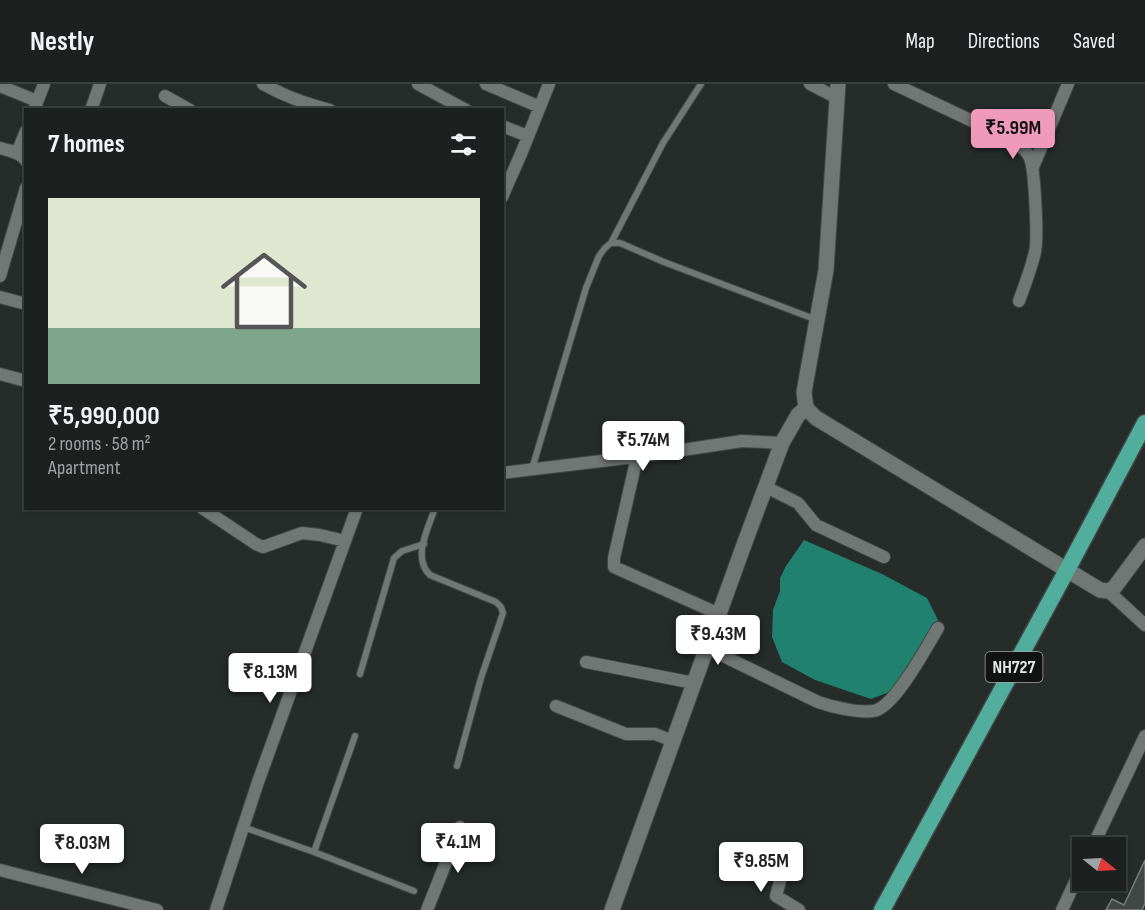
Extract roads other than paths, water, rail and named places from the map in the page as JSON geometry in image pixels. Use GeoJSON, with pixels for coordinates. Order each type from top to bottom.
{"type":"FeatureCollection","features":[{"type":"Feature","properties":{"kind":"highway","name":"NH727"},"geometry":{"type":"LineString","coordinates":[[882,910],[1145,423]]}},
{"type":"Feature","properties":{"kind":"street"},"geometry":{"type":"LineString","coordinates":[[0,86],[36,105],[44,84]]}},
{"type":"Feature","properties":{"kind":"street"},"geometry":{"type":"LineString","coordinates":[[92,108],[100,84]]}},
{"type":"Feature","properties":{"kind":"street"},"geometry":{"type":"LineString","coordinates":[[262,84],[302,103],[322,108]]}},
{"type":"Feature","properties":{"kind":"street"},"geometry":{"type":"LineString","coordinates":[[418,84],[462,108]]}},
{"type":"Feature","properties":{"kind":"street"},"geometry":{"type":"LineString","coordinates":[[486,84],[540,107]]}},
{"type":"Feature","properties":{"kind":"street"},"geometry":{"type":"LineString","coordinates":[[504,192],[549,84]]}},
{"type":"Feature","properties":{"kind":"street"},"geometry":{"type":"LineString","coordinates":[[810,84],[838,91],[826,270],[804,392],[806,408],[816,418],[1100,590],[1108,591],[1114,588],[1145,546]]}},
{"type":"Feature","properties":{"kind":"street"},"geometry":{"type":"LineString","coordinates":[[894,84],[1008,138],[1029,155],[1032,167],[1037,239],[1019,301]]}},
{"type":"Feature","properties":{"kind":"street"},"geometry":{"type":"LineString","coordinates":[[1032,167],[1068,84]]}},
{"type":"Feature","properties":{"kind":"street"},"geometry":{"type":"LineString","coordinates":[[165,96],[186,108]]}},
{"type":"Feature","properties":{"kind":"street"},"geometry":{"type":"LineString","coordinates":[[504,127],[528,136]]}},
{"type":"Feature","properties":{"kind":"street"},"geometry":{"type":"LineString","coordinates":[[0,148],[21,157],[24,141]]}},
{"type":"Feature","properties":{"kind":"street"},"geometry":{"type":"LineString","coordinates":[[0,276],[24,201]]}},
{"type":"Feature","properties":{"kind":"street"},"geometry":{"type":"LineString","coordinates":[[0,297],[24,303]]}},
{"type":"Feature","properties":{"kind":"street"},"geometry":{"type":"LineString","coordinates":[[0,374],[24,380]]}},
{"type":"Feature","properties":{"kind":"street"},"geometry":{"type":"LineString","coordinates":[[612,910],[782,443],[798,415],[806,408]]}},
{"type":"Feature","properties":{"kind":"street"},"geometry":{"type":"LineString","coordinates":[[504,473],[637,457],[742,441],[782,443]]}},
{"type":"Feature","properties":{"kind":"street"},"geometry":{"type":"LineString","coordinates":[[637,457],[614,558],[614,567],[719,614]]}},
{"type":"Feature","properties":{"kind":"street"},"geometry":{"type":"LineString","coordinates":[[766,487],[798,503],[816,525],[884,557]]}},
{"type":"Feature","properties":{"kind":"street"},"geometry":{"type":"LineString","coordinates":[[205,510],[263,547],[302,533],[345,541]]}},
{"type":"Feature","properties":{"kind":"street"},"geometry":{"type":"LineString","coordinates":[[216,910],[243,827],[356,510]]}},
{"type":"Feature","properties":{"kind":"street"},"geometry":{"type":"LineString","coordinates":[[1108,591],[1145,625]]}},
{"type":"Feature","properties":{"kind":"street"},"geometry":{"type":"LineString","coordinates":[[707,648],[818,702],[850,710],[872,712],[879,710],[904,684],[938,628]]}},
{"type":"Feature","properties":{"kind":"street"},"geometry":{"type":"LineString","coordinates":[[586,662],[694,683]]}},
{"type":"Feature","properties":{"kind":"street"},"geometry":{"type":"LineString","coordinates":[[556,706],[626,734],[655,734],[673,741]]}},
{"type":"Feature","properties":{"kind":"street"},"geometry":{"type":"LineString","coordinates":[[1097,837],[1145,736]]}},
{"type":"Feature","properties":{"kind":"street"},"geometry":{"type":"LineString","coordinates":[[427,910],[460,827]]}},
{"type":"Feature","properties":{"kind":"street"},"geometry":{"type":"LineString","coordinates":[[742,853],[776,868],[781,877],[776,896],[799,910]]}},
{"type":"Feature","properties":{"kind":"street"},"geometry":{"type":"LineString","coordinates":[[0,870],[157,910]]}},
{"type":"Feature","properties":{"kind":"street"},"geometry":{"type":"LineString","coordinates":[[1062,910],[1072,889]]}},
{"type":"Feature","properties":{"kind":"lane"},"geometry":{"type":"LineString","coordinates":[[532,470],[586,288],[599,256],[611,243],[663,143],[701,84]]}},
{"type":"Feature","properties":{"kind":"lane"},"geometry":{"type":"LineString","coordinates":[[611,243],[620,243],[663,262],[817,320]]}},
{"type":"Feature","properties":{"kind":"lane"},"geometry":{"type":"LineString","coordinates":[[434,510],[421,556],[425,570],[430,575],[496,602],[503,613],[481,678],[456,766]]}},
{"type":"Feature","properties":{"kind":"lane"},"geometry":{"type":"LineString","coordinates":[[360,674],[394,558],[402,551],[424,544]]}},
{"type":"Feature","properties":{"kind":"lane"},"geometry":{"type":"LineString","coordinates":[[314,852],[355,736]]}},
{"type":"Feature","properties":{"kind":"lane"},"geometry":{"type":"LineString","coordinates":[[243,827],[414,891]]}}]}
